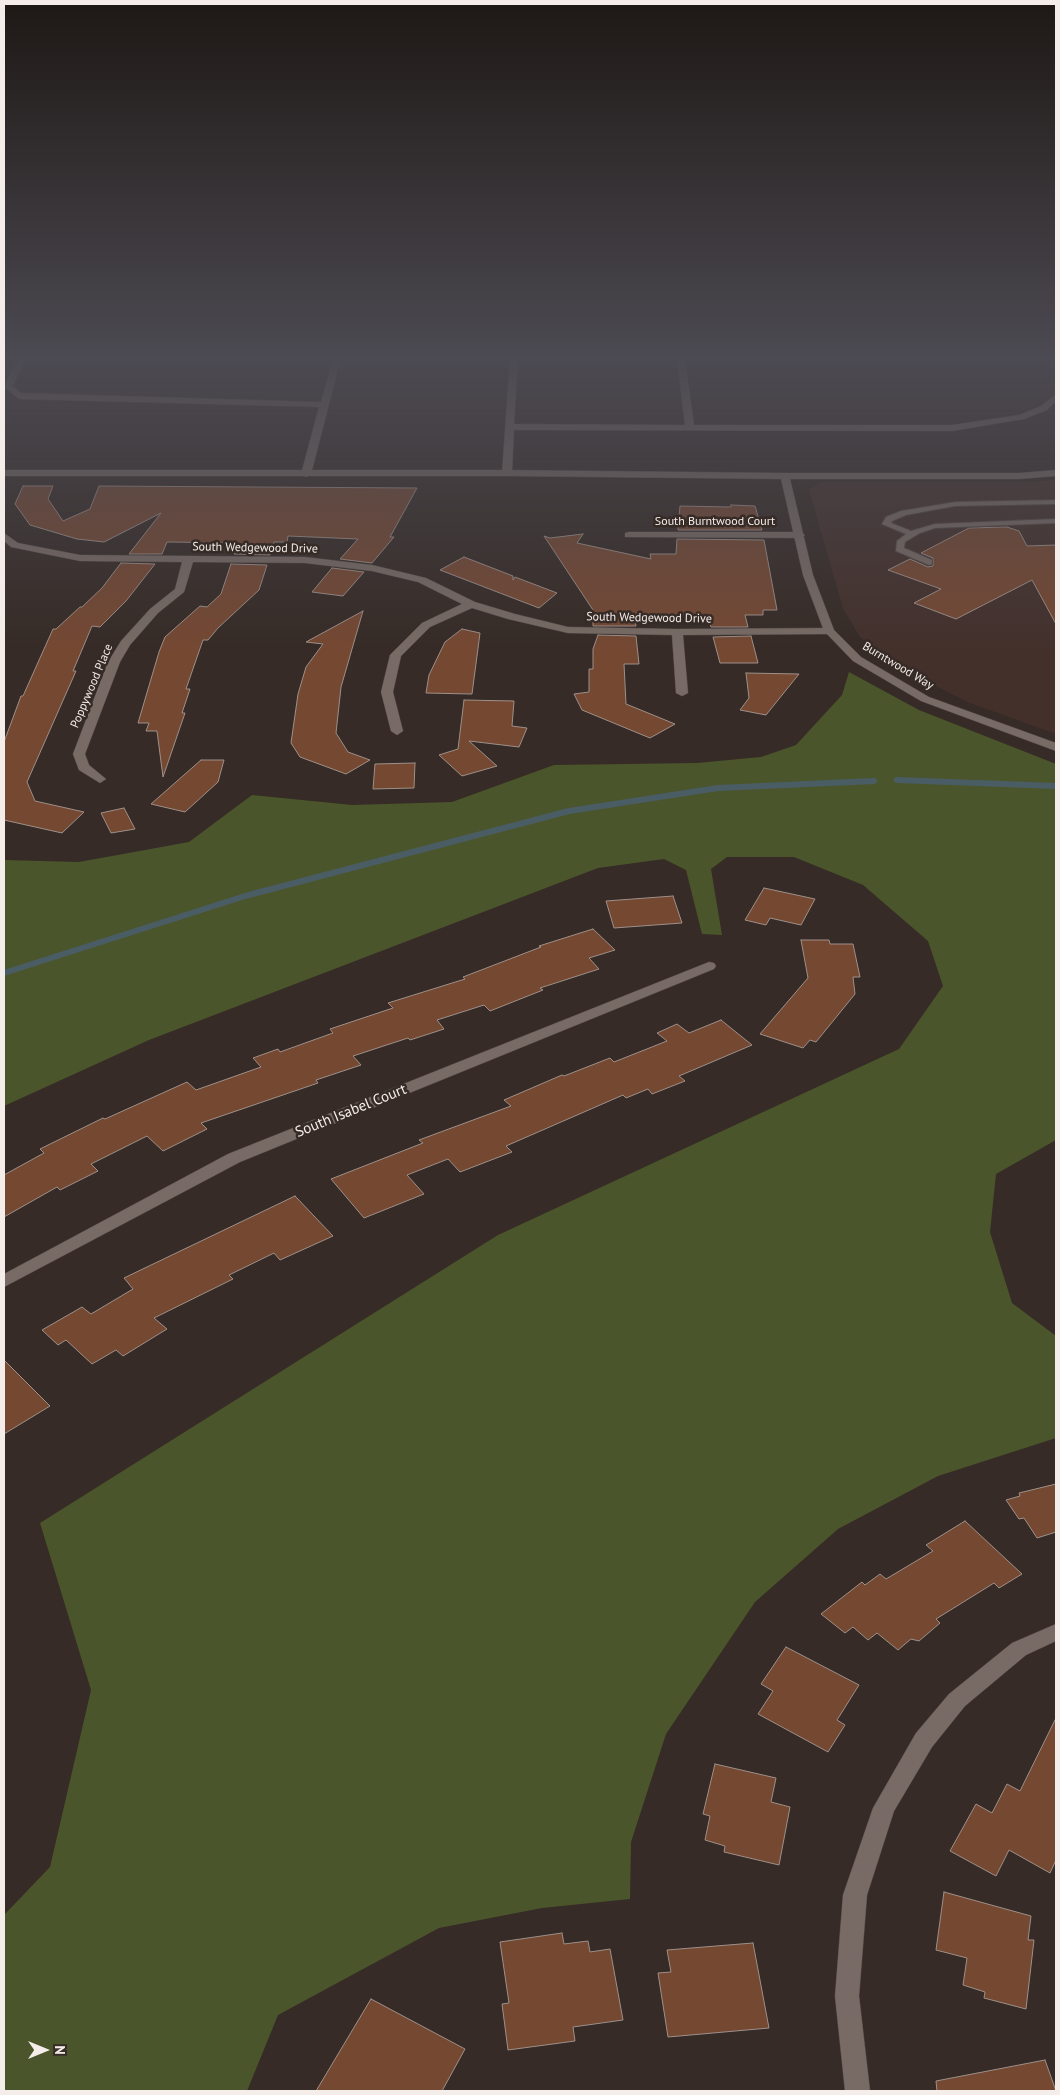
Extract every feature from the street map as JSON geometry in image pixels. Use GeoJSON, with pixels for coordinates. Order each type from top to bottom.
{"type":"FeatureCollection","features":[{"type":"Feature","properties":{"kind":"street"},"geometry":{"type":"LineString","coordinates":[[306,474],[311,456]]}},
{"type":"Feature","properties":{"kind":"street"},"geometry":{"type":"LineString","coordinates":[[507,473],[508,456]]}},
{"type":"Feature","properties":{"kind":"street"},"geometry":{"type":"LineString","coordinates":[[4,472],[507,473],[785,476],[1019,476],[1056,472]]}},
{"type":"Feature","properties":{"kind":"street","name":"Burntwood Way"},"geometry":{"type":"LineString","coordinates":[[785,476],[808,575],[829,630],[857,659],[924,698],[1056,747]]}},
{"type":"Feature","properties":{"kind":"street","name":"South Burntwood Court"},"geometry":{"type":"LineString","coordinates":[[629,535],[800,535]]}},
{"type":"Feature","properties":{"kind":"street","name":"South Wedgewood Drive"},"geometry":{"type":"LineString","coordinates":[[4,536],[15,545],[80,558],[305,560],[372,568],[422,580],[471,604],[512,617],[568,630],[677,632],[829,630]]}},
{"type":"Feature","properties":{"kind":"street"},"geometry":{"type":"LineString","coordinates":[[4,550],[15,545]]}},
{"type":"Feature","properties":{"kind":"street","name":"Poppywood Place"},"geometry":{"type":"LineString","coordinates":[[100,779],[84,767],[79,754],[114,662],[125,643],[148,618],[180,590],[188,560]]}},
{"type":"Feature","properties":{"kind":"street"},"geometry":{"type":"LineString","coordinates":[[397,731],[387,692],[396,655],[426,625],[471,604]]}},
{"type":"Feature","properties":{"kind":"street"},"geometry":{"type":"LineString","coordinates":[[677,632],[682,693]]}},
{"type":"Feature","properties":{"kind":"street","name":"South Isabel Court"},"geometry":{"type":"LineString","coordinates":[[4,1281],[234,1158],[709,966]]}},
{"type":"Feature","properties":{"kind":"street"},"geometry":{"type":"LineString","coordinates":[[857,2091],[847,1996],[855,1895],[884,1808],[924,1740],[957,1700],[1019,1649],[1056,1632]]}},
{"type":"Feature","properties":{"kind":"lane"},"geometry":{"type":"LineString","coordinates":[[912,534],[886,524],[889,518],[904,513],[955,504],[1056,502]]}},
{"type":"Feature","properties":{"kind":"lane"},"geometry":{"type":"LineString","coordinates":[[929,562],[900,549],[901,541],[917,531],[935,526],[1056,521]]}},
{"type":"Feature","properties":{"kind":"shaded area"},"geometry":{"type":"Polygon","coordinates":[[[1056,480],[1056,734],[970,703],[902,669],[860,637],[843,609],[809,489],[822,482],[1034,482],[1056,480]]]}},
{"type":"Feature","properties":{"kind":"green space"},"geometry":{"type":"Polygon","coordinates":[[[849,672],[919,710],[1056,764],[1056,1140],[996,1174],[990,1232],[1012,1303],[1056,1336],[1056,1438],[938,1476],[838,1529],[755,1602],[666,1734],[631,1842],[630,1899],[542,1908],[439,1928],[278,2015],[247,2091],[4,2091],[4,1915],[50,1867],[91,1690],[40,1523],[498,1235],[899,1049],[943,986],[928,941],[863,885],[794,857],[727,857],[711,869],[722,935],[702,934],[686,870],[664,859],[598,868],[149,1040],[4,1106],[4,860],[79,862],[189,842],[252,795],[352,805],[452,802],[554,765],[697,763],[761,757],[796,745],[842,695],[849,672]]]}},
{"type":"Feature","properties":{"kind":"building"},"geometry":{"type":"Polygon","coordinates":[[[23,486],[53,486],[48,499],[63,521],[90,509],[99,486],[417,488],[390,537],[394,537],[372,563],[340,559],[358,539],[288,536],[287,542],[274,542],[270,555],[234,554],[238,543],[167,542],[162,554],[129,554],[161,513],[104,542],[77,539],[30,525],[15,504],[23,486]]]}},
{"type":"Feature","properties":{"kind":"building"},"geometry":{"type":"Polygon","coordinates":[[[731,505],[755,506],[762,530],[678,530],[680,506],[731,507],[731,505]]]}},
{"type":"Feature","properties":{"kind":"building"},"geometry":{"type":"Polygon","coordinates":[[[1007,527],[1019,531],[1027,546],[1056,545],[1056,624],[1032,580],[956,619],[914,603],[941,589],[888,570],[910,559],[928,567],[933,566],[933,558],[921,553],[969,528],[1007,527]]]}},
{"type":"Feature","properties":{"kind":"building"},"geometry":{"type":"Polygon","coordinates":[[[583,534],[577,543],[651,559],[650,554],[676,554],[677,539],[764,540],[777,610],[763,610],[763,615],[745,615],[748,627],[711,627],[707,615],[634,614],[636,626],[593,626],[593,610],[544,536],[550,538],[583,534]]]}},
{"type":"Feature","properties":{"kind":"building"},"geometry":{"type":"Polygon","coordinates":[[[464,557],[513,576],[513,580],[515,577],[557,593],[539,608],[440,570],[464,557]]]}},
{"type":"Feature","properties":{"kind":"building"},"geometry":{"type":"Polygon","coordinates":[[[121,563],[155,564],[126,601],[100,627],[92,626],[73,671],[76,671],[27,782],[35,801],[84,812],[62,833],[4,820],[4,742],[21,696],[23,696],[53,629],[56,629],[102,588],[121,563]]]}},
{"type":"Feature","properties":{"kind":"building"},"geometry":{"type":"Polygon","coordinates":[[[231,564],[267,565],[259,590],[218,628],[208,640],[203,640],[186,689],[190,689],[182,713],[185,713],[163,777],[157,731],[146,731],[149,723],[138,723],[159,652],[165,637],[200,606],[207,607],[221,594],[231,564]]]}},
{"type":"Feature","properties":{"kind":"building"},"geometry":{"type":"Polygon","coordinates":[[[332,568],[364,572],[343,596],[312,592],[332,568]]]}},
{"type":"Feature","properties":{"kind":"building"},"geometry":{"type":"Polygon","coordinates":[[[363,611],[341,687],[336,733],[348,752],[370,760],[346,774],[300,757],[291,743],[298,694],[306,667],[323,644],[306,642],[363,611]]]}},
{"type":"Feature","properties":{"kind":"building"},"geometry":{"type":"Polygon","coordinates":[[[462,629],[480,633],[472,694],[426,693],[429,675],[445,642],[462,629]]]}},
{"type":"Feature","properties":{"kind":"building"},"geometry":{"type":"Polygon","coordinates":[[[598,635],[636,636],[639,664],[624,664],[626,704],[675,724],[650,738],[582,710],[574,694],[589,692],[589,669],[593,669],[593,649],[598,635]]]}},
{"type":"Feature","properties":{"kind":"building"},"geometry":{"type":"Polygon","coordinates":[[[751,636],[758,663],[720,663],[713,637],[751,636]]]}},
{"type":"Feature","properties":{"kind":"building"},"geometry":{"type":"Polygon","coordinates":[[[746,673],[799,674],[766,715],[740,710],[749,698],[746,673]]]}},
{"type":"Feature","properties":{"kind":"building"},"geometry":{"type":"Polygon","coordinates":[[[464,700],[514,701],[512,726],[527,728],[519,747],[469,741],[497,766],[462,776],[439,755],[458,749],[464,700]]]}},
{"type":"Feature","properties":{"kind":"building"},"geometry":{"type":"Polygon","coordinates":[[[201,760],[224,760],[218,782],[185,812],[151,804],[201,760]]]}},
{"type":"Feature","properties":{"kind":"building"},"geometry":{"type":"Polygon","coordinates":[[[415,763],[414,788],[373,789],[375,764],[415,763]]]}},
{"type":"Feature","properties":{"kind":"building"},"geometry":{"type":"Polygon","coordinates":[[[124,808],[135,829],[111,833],[101,813],[124,808]]]}},
{"type":"Feature","properties":{"kind":"building"},"geometry":{"type":"Polygon","coordinates":[[[764,888],[815,899],[801,925],[770,918],[766,925],[745,920],[764,888]]]}},
{"type":"Feature","properties":{"kind":"building"},"geometry":{"type":"Polygon","coordinates":[[[673,896],[682,923],[614,928],[606,901],[673,896]]]}},
{"type":"Feature","properties":{"kind":"building"},"geometry":{"type":"Polygon","coordinates":[[[593,929],[615,950],[589,958],[599,969],[540,988],[543,990],[490,1011],[484,1005],[437,1020],[444,1029],[410,1040],[408,1038],[353,1056],[361,1065],[316,1080],[318,1083],[201,1123],[207,1129],[163,1151],[147,1136],[91,1164],[98,1171],[60,1190],[57,1187],[4,1217],[4,1175],[44,1153],[40,1149],[103,1118],[105,1119],[187,1082],[196,1090],[261,1067],[253,1058],[278,1049],[280,1052],[333,1033],[330,1029],[393,1008],[388,1003],[465,979],[463,977],[541,947],[539,946],[593,929]]]}},
{"type":"Feature","properties":{"kind":"building"},"geometry":{"type":"Polygon","coordinates":[[[801,940],[829,940],[830,944],[853,944],[860,977],[853,977],[855,994],[816,1042],[810,1040],[803,1048],[760,1034],[808,978],[801,940]]]}},
{"type":"Feature","properties":{"kind":"building"},"geometry":{"type":"Polygon","coordinates":[[[721,1020],[752,1045],[679,1076],[685,1081],[652,1094],[648,1089],[626,1098],[623,1095],[506,1146],[512,1152],[460,1172],[448,1159],[407,1175],[424,1194],[364,1218],[331,1179],[423,1143],[419,1140],[511,1106],[504,1100],[562,1075],[564,1076],[610,1058],[614,1062],[667,1041],[657,1033],[677,1024],[689,1033],[721,1020]]]}},
{"type":"Feature","properties":{"kind":"building"},"geometry":{"type":"Polygon","coordinates":[[[295,1196],[333,1236],[280,1260],[274,1253],[229,1275],[233,1279],[154,1318],[167,1329],[123,1356],[116,1350],[92,1364],[66,1340],[58,1345],[42,1330],[82,1307],[91,1314],[133,1289],[124,1278],[295,1196]]]}},
{"type":"Feature","properties":{"kind":"building"},"geometry":{"type":"Polygon","coordinates":[[[4,1360],[50,1406],[4,1434],[4,1360]]]}},
{"type":"Feature","properties":{"kind":"building"},"geometry":{"type":"Polygon","coordinates":[[[1056,1484],[1056,1532],[1037,1538],[1024,1518],[1019,1519],[1006,1500],[1020,1496],[1019,1493],[1056,1484]]]}},
{"type":"Feature","properties":{"kind":"building"},"geometry":{"type":"Polygon","coordinates":[[[965,1521],[1022,1574],[999,1588],[994,1583],[936,1619],[940,1623],[919,1641],[911,1639],[898,1650],[877,1633],[868,1640],[853,1627],[845,1633],[821,1614],[862,1582],[865,1585],[880,1574],[886,1579],[933,1551],[926,1545],[965,1521]]]}},
{"type":"Feature","properties":{"kind":"building"},"geometry":{"type":"Polygon","coordinates":[[[786,1647],[859,1685],[837,1720],[845,1725],[828,1752],[758,1714],[773,1691],[761,1684],[786,1647]]]}},
{"type":"Feature","properties":{"kind":"building"},"geometry":{"type":"Polygon","coordinates":[[[1056,1718],[1056,1860],[1050,1873],[1009,1850],[996,1876],[950,1851],[976,1804],[992,1813],[1007,1784],[1020,1791],[1056,1718]]]}},
{"type":"Feature","properties":{"kind":"building"},"geometry":{"type":"Polygon","coordinates":[[[715,1764],[776,1778],[771,1802],[790,1807],[779,1865],[724,1852],[725,1846],[705,1840],[710,1816],[703,1814],[715,1764]]]}},
{"type":"Feature","properties":{"kind":"building"},"geometry":{"type":"Polygon","coordinates":[[[944,1892],[1031,1916],[1028,1940],[1034,1940],[1026,2009],[984,1998],[985,1992],[963,1985],[967,1958],[936,1950],[944,1892]]]}},
{"type":"Feature","properties":{"kind":"building"},"geometry":{"type":"Polygon","coordinates":[[[562,1933],[564,1944],[588,1941],[590,1952],[610,1949],[623,2020],[573,2027],[575,2041],[508,2050],[502,2004],[509,2003],[500,1942],[562,1933]]]}},
{"type":"Feature","properties":{"kind":"building"},"geometry":{"type":"Polygon","coordinates":[[[753,1943],[769,2028],[668,2037],[658,1973],[671,1972],[667,1950],[753,1943]]]}},
{"type":"Feature","properties":{"kind":"building"},"geometry":{"type":"Polygon","coordinates":[[[371,1999],[465,2049],[442,2091],[316,2091],[371,1999]]]}},
{"type":"Feature","properties":{"kind":"building"},"geometry":{"type":"Polygon","coordinates":[[[1045,2060],[1056,2091],[937,2091],[936,2081],[1045,2060]]]}},
{"type":"Feature","properties":{"kind":"waterway"},"geometry":{"type":"LineString","coordinates":[[897,780],[1056,786]]}},
{"type":"Feature","properties":{"kind":"waterway"},"geometry":{"type":"LineString","coordinates":[[4,973],[245,896],[569,811],[718,788],[874,781]]}}]}
